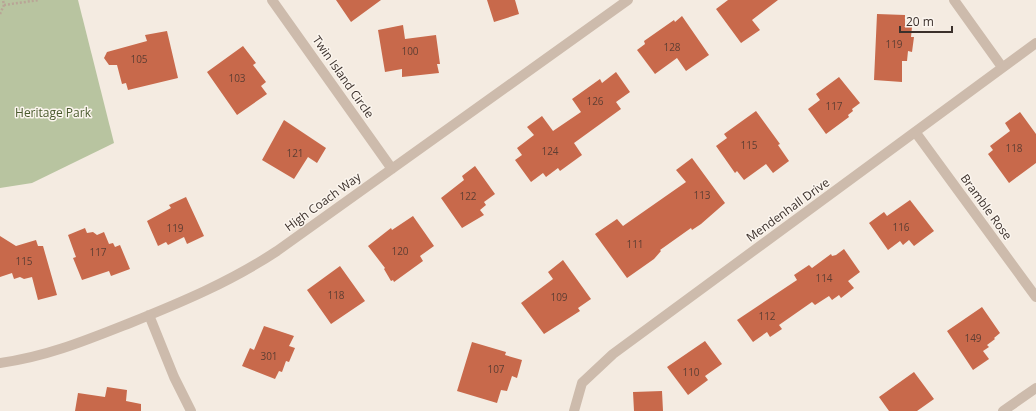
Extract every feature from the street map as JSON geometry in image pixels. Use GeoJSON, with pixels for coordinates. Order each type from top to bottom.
{"type":"FeatureCollection","features":[{"type":"Feature","properties":{"kind":"street","name":"Twin Island Circle"},"geometry":{"type":"LineString","coordinates":[[272,0],[392,169]]}},
{"type":"Feature","properties":{"kind":"street"},"geometry":{"type":"LineString","coordinates":[[954,0],[1002,67]]}},
{"type":"Feature","properties":{"kind":"street","name":"High Coach Way"},"geometry":{"type":"LineString","coordinates":[[0,363],[25,360],[66,348],[206,291],[244,272],[277,251],[392,169],[621,2]]}},
{"type":"Feature","properties":{"kind":"street","name":"Mendenhall Drive"},"geometry":{"type":"LineString","coordinates":[[574,411],[582,383],[613,354],[916,133],[1002,67],[1036,44]]}},
{"type":"Feature","properties":{"kind":"street","name":"Bramble Rose"},"geometry":{"type":"LineString","coordinates":[[916,133],[1036,297]]}},
{"type":"Feature","properties":{"kind":"street"},"geometry":{"type":"LineString","coordinates":[[149,315],[174,377],[191,411]]}},
{"type":"Feature","properties":{"kind":"street"},"geometry":{"type":"LineString","coordinates":[[1003,411],[1036,388]]}},
{"type":"Feature","properties":{"kind":"path"},"geometry":{"type":"LineString","coordinates":[[0,14],[4,5],[3,0]]}},
{"type":"Feature","properties":{"kind":"path"},"geometry":{"type":"LineString","coordinates":[[4,5],[39,0]]}},
{"type":"Feature","properties":{"kind":"green space","name":"Heritage Park"},"geometry":{"type":"Polygon","coordinates":[[[0,0],[78,0],[114,143],[32,183],[0,188],[0,0]]]}},
{"type":"Feature","properties":{"kind":"building"},"geometry":{"type":"Polygon","coordinates":[[[336,0],[381,0],[351,22],[336,0]]]}},
{"type":"Feature","properties":{"kind":"building"},"geometry":{"type":"Polygon","coordinates":[[[487,0],[515,0],[519,14],[494,22],[487,0]]]}},
{"type":"Feature","properties":{"kind":"building"},"geometry":{"type":"Polygon","coordinates":[[[728,0],[778,0],[752,20],[760,30],[741,43],[716,9],[728,0]]]}},
{"type":"Feature","properties":{"kind":"building"},"geometry":{"type":"Polygon","coordinates":[[[877,14],[905,15],[905,26],[912,27],[911,37],[914,37],[912,52],[908,51],[907,61],[902,61],[902,82],[874,80],[877,14]]]}},
{"type":"Feature","properties":{"kind":"building"},"geometry":{"type":"Polygon","coordinates":[[[682,16],[709,55],[686,71],[677,58],[655,74],[637,50],[645,44],[644,41],[682,16]]]}},
{"type":"Feature","properties":{"kind":"building"},"geometry":{"type":"Polygon","coordinates":[[[403,25],[405,39],[436,35],[440,64],[437,64],[439,73],[402,77],[402,69],[385,72],[378,30],[403,25]]]}},
{"type":"Feature","properties":{"kind":"building"},"geometry":{"type":"Polygon","coordinates":[[[167,31],[178,78],[128,90],[126,83],[122,84],[117,65],[109,65],[104,58],[107,52],[147,41],[145,35],[167,31]]]}},
{"type":"Feature","properties":{"kind":"building"},"geometry":{"type":"Polygon","coordinates":[[[243,46],[256,63],[253,65],[266,82],[261,86],[267,94],[237,115],[207,72],[243,46]]]}},
{"type":"Feature","properties":{"kind":"building"},"geometry":{"type":"Polygon","coordinates":[[[616,72],[630,92],[616,102],[621,109],[574,143],[582,155],[560,171],[558,168],[546,177],[543,173],[531,182],[515,160],[522,155],[517,148],[534,135],[527,127],[542,116],[553,131],[581,112],[572,99],[600,79],[602,83],[616,72]]]}},
{"type":"Feature","properties":{"kind":"building"},"geometry":{"type":"Polygon","coordinates":[[[839,77],[860,103],[852,109],[853,111],[848,115],[849,117],[826,134],[808,109],[820,100],[816,94],[839,77]]]}},
{"type":"Feature","properties":{"kind":"building"},"geometry":{"type":"Polygon","coordinates":[[[756,111],[780,144],[778,145],[789,161],[773,173],[766,164],[744,180],[737,171],[735,173],[716,146],[727,138],[724,134],[756,111]]]}},
{"type":"Feature","properties":{"kind":"building"},"geometry":{"type":"Polygon","coordinates":[[[1020,112],[1036,134],[1036,163],[1009,183],[988,154],[993,150],[990,146],[1010,131],[1005,123],[1020,112]]]}},
{"type":"Feature","properties":{"kind":"building"},"geometry":{"type":"Polygon","coordinates":[[[284,120],[326,148],[317,163],[308,157],[294,179],[262,160],[284,120]]]}},
{"type":"Feature","properties":{"kind":"building"},"geometry":{"type":"Polygon","coordinates":[[[692,158],[725,203],[701,224],[692,230],[691,228],[660,250],[661,251],[654,259],[627,278],[595,234],[617,219],[623,226],[686,182],[676,170],[692,158]]]}},
{"type":"Feature","properties":{"kind":"building"},"geometry":{"type":"Polygon","coordinates":[[[475,166],[495,194],[484,202],[486,205],[480,210],[484,215],[462,228],[441,198],[464,180],[462,176],[475,166]]]}},
{"type":"Feature","properties":{"kind":"building"},"geometry":{"type":"Polygon","coordinates":[[[186,197],[204,236],[187,244],[184,237],[168,245],[166,242],[158,246],[147,221],[171,208],[169,205],[186,197]]]}},
{"type":"Feature","properties":{"kind":"building"},"geometry":{"type":"Polygon","coordinates":[[[910,200],[934,231],[914,246],[909,240],[903,245],[900,241],[888,250],[869,223],[884,212],[887,216],[910,200]]]}},
{"type":"Feature","properties":{"kind":"building"},"geometry":{"type":"Polygon","coordinates":[[[413,216],[434,246],[420,256],[423,261],[394,282],[393,280],[391,281],[384,269],[385,268],[368,246],[391,228],[392,230],[413,216]]]}},
{"type":"Feature","properties":{"kind":"building"},"geometry":{"type":"Polygon","coordinates":[[[85,228],[87,233],[93,232],[97,235],[104,232],[109,244],[113,243],[115,247],[120,245],[130,269],[111,276],[109,271],[82,280],[73,258],[76,257],[68,235],[85,228]]]}},
{"type":"Feature","properties":{"kind":"building"},"geometry":{"type":"Polygon","coordinates":[[[0,236],[16,246],[36,240],[38,246],[43,246],[57,295],[38,300],[32,277],[24,279],[20,277],[14,279],[12,273],[0,277],[0,236]]]}},
{"type":"Feature","properties":{"kind":"building"},"geometry":{"type":"Polygon","coordinates":[[[844,249],[860,272],[848,281],[854,288],[841,298],[839,295],[832,300],[829,296],[815,305],[812,302],[779,325],[782,329],[770,337],[767,332],[753,342],[737,320],[797,280],[794,275],[809,265],[812,268],[831,254],[832,256],[836,255],[844,249]]]}},
{"type":"Feature","properties":{"kind":"building"},"geometry":{"type":"Polygon","coordinates":[[[563,260],[591,299],[578,308],[580,311],[544,334],[521,303],[553,279],[548,272],[563,260]]]}},
{"type":"Feature","properties":{"kind":"building"},"geometry":{"type":"Polygon","coordinates":[[[340,266],[365,301],[331,324],[307,290],[340,266]]]}},
{"type":"Feature","properties":{"kind":"building"},"geometry":{"type":"Polygon","coordinates":[[[982,307],[1000,333],[987,345],[989,347],[983,351],[989,359],[973,370],[947,331],[982,307]]]}},
{"type":"Feature","properties":{"kind":"building"},"geometry":{"type":"Polygon","coordinates":[[[264,326],[294,336],[289,346],[295,348],[289,362],[286,361],[282,372],[279,371],[275,379],[242,366],[250,348],[254,350],[264,326]]]}},
{"type":"Feature","properties":{"kind":"building"},"geometry":{"type":"Polygon","coordinates":[[[705,341],[722,364],[705,376],[708,380],[688,395],[667,367],[705,341]]]}},
{"type":"Feature","properties":{"kind":"building"},"geometry":{"type":"Polygon","coordinates":[[[472,342],[506,352],[505,355],[522,360],[517,378],[512,376],[507,391],[501,390],[497,403],[457,391],[472,342]]]}},
{"type":"Feature","properties":{"kind":"building"},"geometry":{"type":"Polygon","coordinates":[[[914,372],[934,399],[917,411],[889,411],[879,397],[914,372]]]}},
{"type":"Feature","properties":{"kind":"building"},"geometry":{"type":"Polygon","coordinates":[[[107,387],[127,390],[126,401],[141,404],[141,411],[75,411],[78,393],[105,397],[107,387]]]}},
{"type":"Feature","properties":{"kind":"building"},"geometry":{"type":"Polygon","coordinates":[[[662,391],[663,411],[634,411],[633,392],[662,391]]]}}]}
